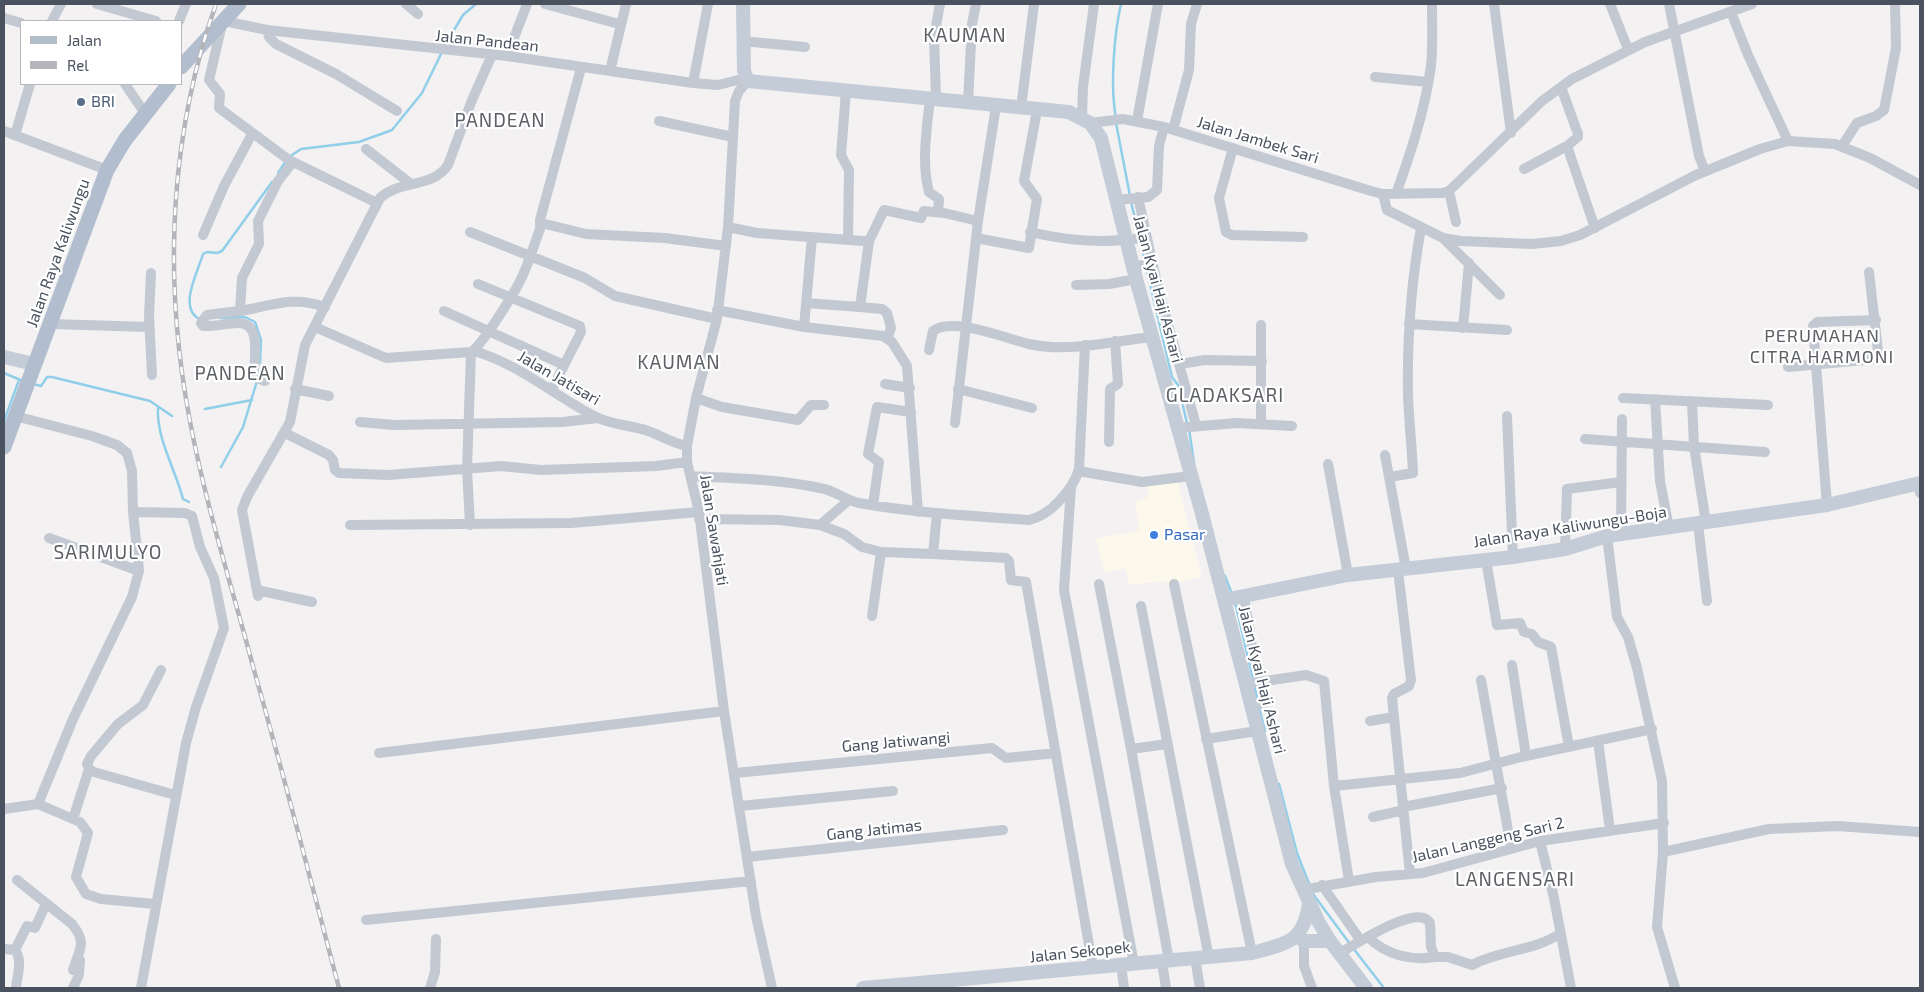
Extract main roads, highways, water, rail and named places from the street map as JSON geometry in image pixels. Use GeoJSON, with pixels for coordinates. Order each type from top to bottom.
{"type":"FeatureCollection","features":[{"type":"Feature","properties":{"kind":"main road"},"geometry":{"type":"LineString","coordinates":[[182,66],[239,4]]}},
{"type":"Feature","properties":{"kind":"main road","name":"Jalan Kyai Haji Ashari"},"geometry":{"type":"LineString","coordinates":[[743,4],[742,41],[747,80],[1068,112],[1086,120],[1101,138],[1130,240],[1152,337],[1174,389],[1180,428],[1191,476],[1235,598],[1256,704],[1257,730],[1287,845],[1313,887],[1309,904],[1330,941],[1356,944],[1366,988]]}},
{"type":"Feature","properties":{"kind":"main road","name":"Jalan Raya Kaliwungu"},"geometry":{"type":"LineString","coordinates":[[4,447],[107,170],[125,140],[168,85]]}},
{"type":"Feature","properties":{"kind":"main road"},"geometry":{"type":"LineString","coordinates":[[4,357],[30,375]]}},
{"type":"Feature","properties":{"kind":"main road","name":"Jalan Raya Kaliwungu-Boja"},"geometry":{"type":"LineString","coordinates":[[1235,598],[1348,575],[1512,557],[1565,549],[1614,535],[1826,505],[1919,487]]}},
{"type":"Feature","properties":{"kind":"main road"},"geometry":{"type":"LineString","coordinates":[[1309,904],[1306,923],[1300,938],[1330,941]]}},
{"type":"Feature","properties":{"kind":"main road","name":"Jalan Sekopek"},"geometry":{"type":"LineString","coordinates":[[863,988],[1252,953],[1300,938]]}},
{"type":"Feature","properties":{"kind":"waterway"},"geometry":{"type":"LineString","coordinates":[[444,47],[463,15],[476,4]]}},
{"type":"Feature","properties":{"kind":"waterway"},"geometry":{"type":"LineString","coordinates":[[1116,118],[1113,91],[1114,61],[1116,30],[1121,4]]}},
{"type":"Feature","properties":{"kind":"waterway"},"geometry":{"type":"LineString","coordinates":[[289,157],[301,149],[359,142],[392,130],[422,93],[442,52]]}},
{"type":"Feature","properties":{"kind":"waterway"},"geometry":{"type":"LineString","coordinates":[[1116,123],[1130,196]]}},
{"type":"Feature","properties":{"kind":"waterway"},"geometry":{"type":"LineString","coordinates":[[278,173],[286,161]]}},
{"type":"Feature","properties":{"kind":"waterway"},"geometry":{"type":"LineString","coordinates":[[199,319],[193,314],[190,298],[191,289],[203,254],[222,251],[272,182]]}},
{"type":"Feature","properties":{"kind":"waterway"},"geometry":{"type":"LineString","coordinates":[[1131,202],[1139,235]]}},
{"type":"Feature","properties":{"kind":"waterway"},"geometry":{"type":"LineString","coordinates":[[1140,241],[1145,262]]}},
{"type":"Feature","properties":{"kind":"waterway"},"geometry":{"type":"LineString","coordinates":[[1146,267],[1172,377],[1178,385],[1187,423]]}},
{"type":"Feature","properties":{"kind":"waterway"},"geometry":{"type":"LineString","coordinates":[[220,318],[245,317],[255,322],[261,340],[260,363]]}},
{"type":"Feature","properties":{"kind":"waterway"},"geometry":{"type":"LineString","coordinates":[[4,373],[23,381]]}},
{"type":"Feature","properties":{"kind":"waterway"},"geometry":{"type":"LineString","coordinates":[[33,384],[41,386],[47,377],[52,377],[150,401],[172,416]]}},
{"type":"Feature","properties":{"kind":"waterway"},"geometry":{"type":"LineString","coordinates":[[4,421],[19,380]]}},
{"type":"Feature","properties":{"kind":"waterway"},"geometry":{"type":"LineString","coordinates":[[221,467],[243,427],[257,381]]}},
{"type":"Feature","properties":{"kind":"waterway"},"geometry":{"type":"LineString","coordinates":[[205,409],[252,400]]}},
{"type":"Feature","properties":{"kind":"waterway"},"geometry":{"type":"LineString","coordinates":[[158,407],[158,419],[163,442],[183,499],[189,502]]}},
{"type":"Feature","properties":{"kind":"waterway"},"geometry":{"type":"LineString","coordinates":[[1189,429],[1194,463]]}},
{"type":"Feature","properties":{"kind":"waterway"},"geometry":{"type":"LineString","coordinates":[[1225,576],[1232,594]]}},
{"type":"Feature","properties":{"kind":"waterway"},"geometry":{"type":"LineString","coordinates":[[1235,602],[1253,679]]}},
{"type":"Feature","properties":{"kind":"waterway"},"geometry":{"type":"LineString","coordinates":[[1254,685],[1258,701]]}},
{"type":"Feature","properties":{"kind":"waterway"},"geometry":{"type":"LineString","coordinates":[[1259,707],[1265,731]]}},
{"type":"Feature","properties":{"kind":"waterway"},"geometry":{"type":"LineString","coordinates":[[1279,784],[1297,853],[1310,886]]}},
{"type":"Feature","properties":{"kind":"waterway"},"geometry":{"type":"LineString","coordinates":[[1313,894],[1350,944]]}},
{"type":"Feature","properties":{"kind":"waterway"},"geometry":{"type":"LineString","coordinates":[[1353,948],[1384,988]]}},
{"type":"Feature","properties":{"kind":"railway"},"geometry":{"type":"LineString","coordinates":[[216,4],[201,52],[189,101],[181,150],[174,249],[179,349],[192,433],[208,501],[339,988]]}},
{"type":"Feature","properties":{"kind":"place","name":"BRI"},"geometry":{"type":"Point","coordinates":[81,102]}},
{"type":"Feature","properties":{"kind":"place","name":"Pasar"},"geometry":{"type":"Point","coordinates":[1154,535]}},
{"type":"Feature","properties":{"kind":"district","name":"KAUMAN"},"geometry":{"type":"Point","coordinates":[965,36]}},
{"type":"Feature","properties":{"kind":"district","name":"PANDEAN"},"geometry":{"type":"Point","coordinates":[500,121]}},
{"type":"Feature","properties":{"kind":"district","name":"PERUMAHAN CITRA HARMONI"},"geometry":{"type":"Point","coordinates":[1822,346]}},
{"type":"Feature","properties":{"kind":"district","name":"KAUMAN"},"geometry":{"type":"Point","coordinates":[679,363]}},
{"type":"Feature","properties":{"kind":"district","name":"PANDEAN"},"geometry":{"type":"Point","coordinates":[240,374]}},
{"type":"Feature","properties":{"kind":"district","name":"GLADAKSARI"},"geometry":{"type":"Point","coordinates":[1225,396]}},
{"type":"Feature","properties":{"kind":"district","name":"SARIMULYO"},"geometry":{"type":"Point","coordinates":[108,553]}},
{"type":"Feature","properties":{"kind":"district","name":"LANGENSARI"},"geometry":{"type":"Point","coordinates":[1515,880]}}]}
